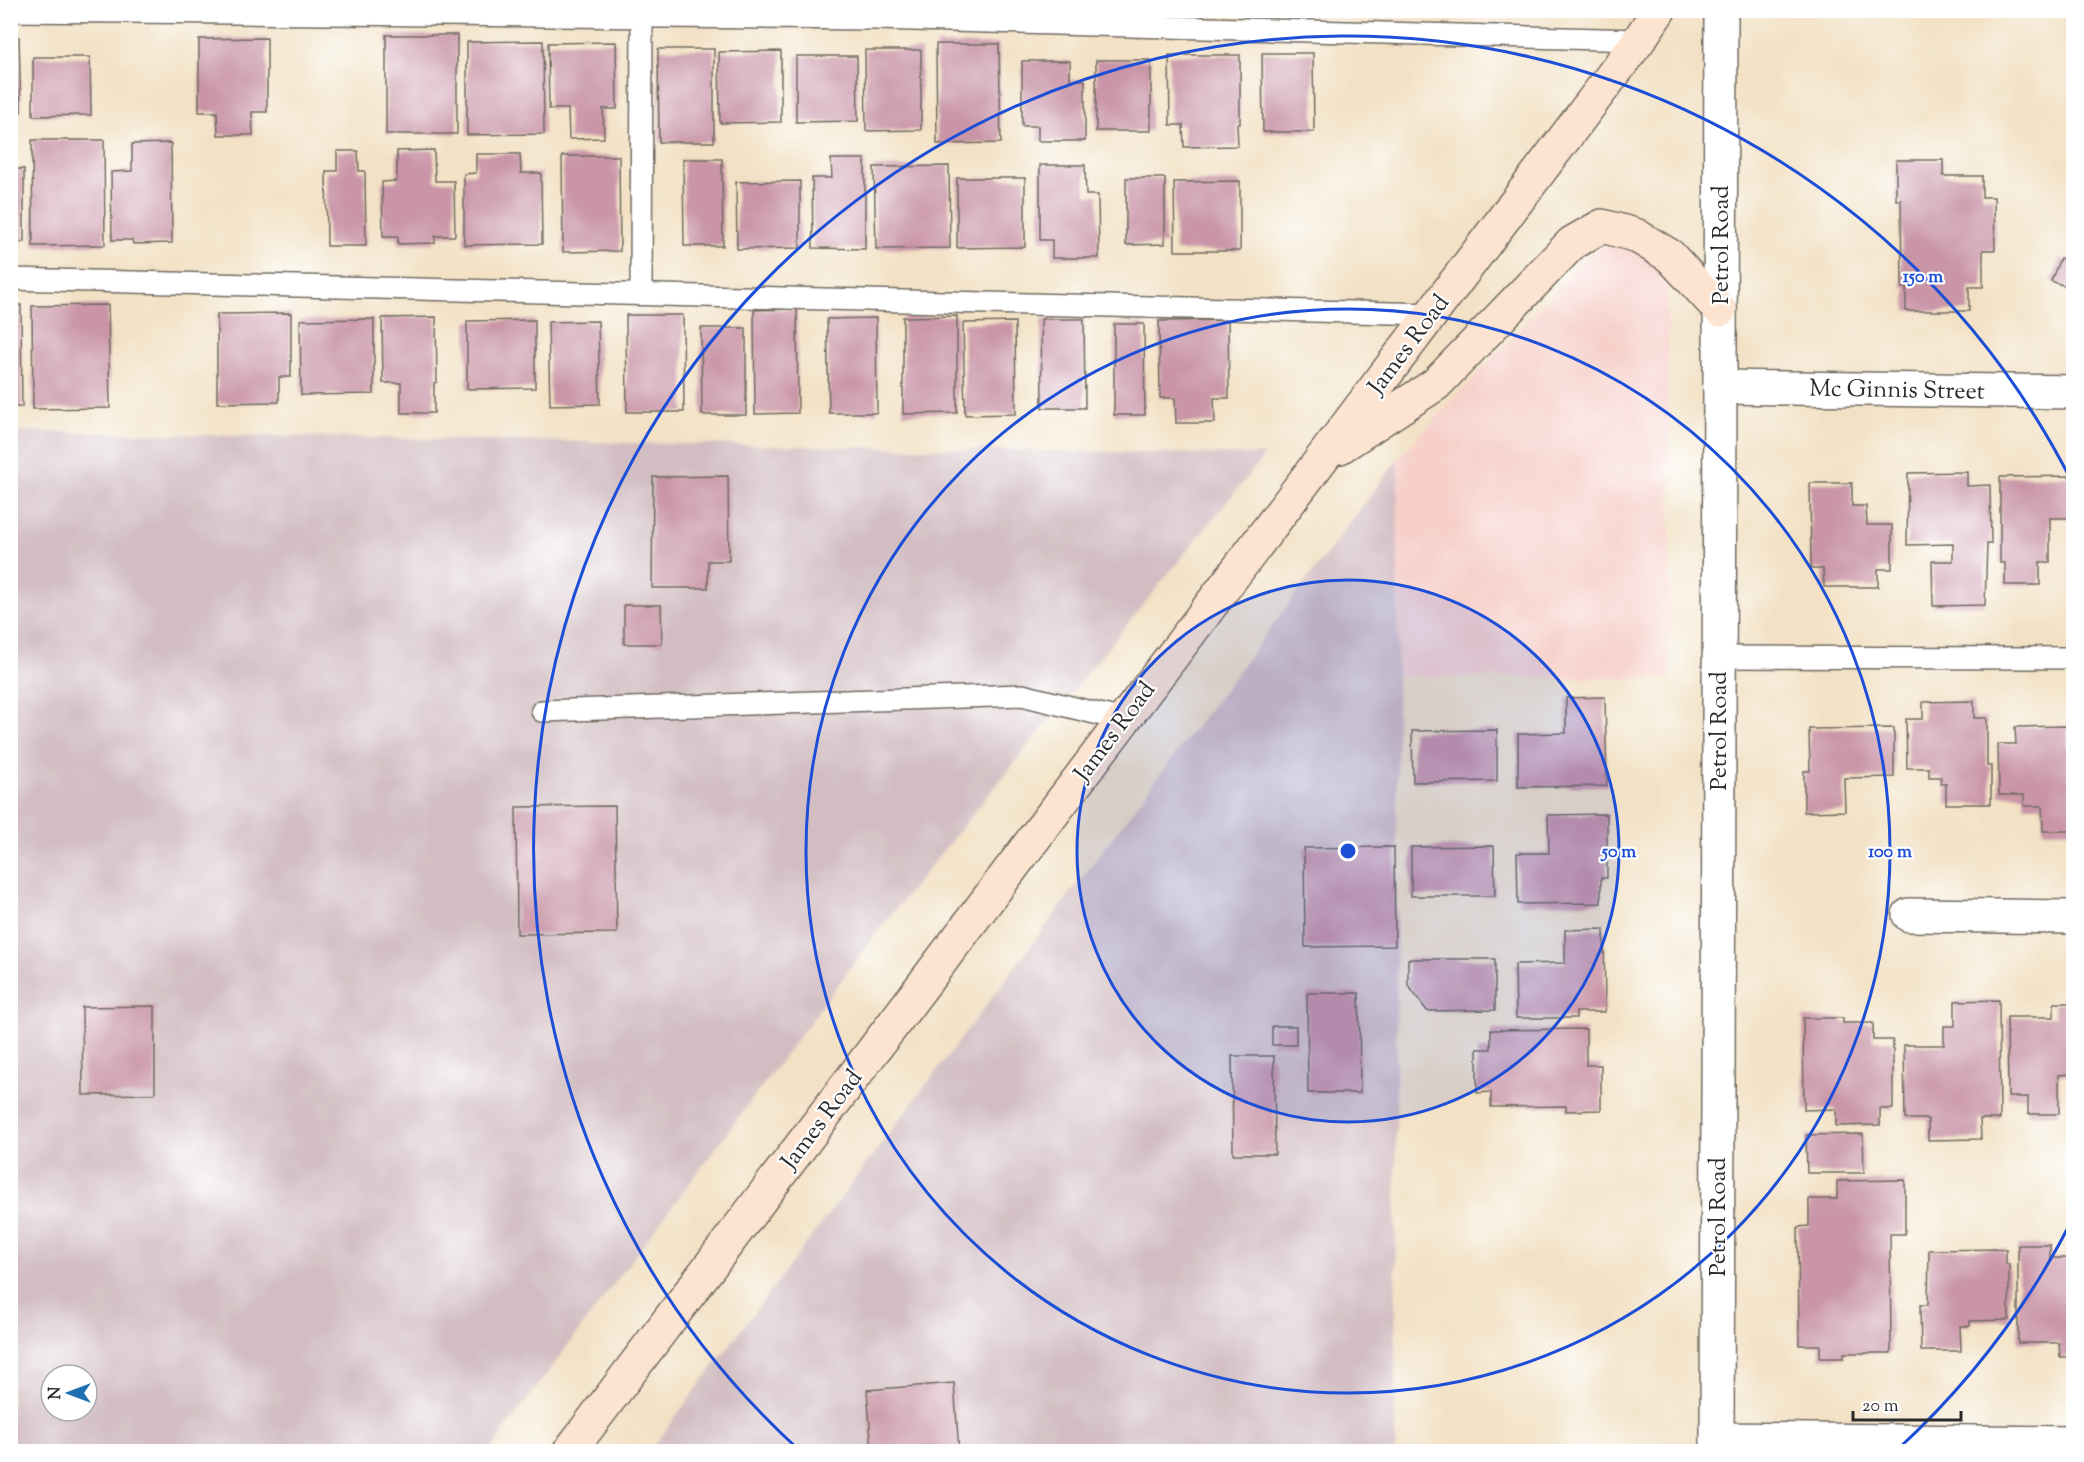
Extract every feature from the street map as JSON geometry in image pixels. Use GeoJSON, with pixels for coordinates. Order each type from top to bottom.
{"type":"FeatureCollection","features":[{"type":"Feature","properties":{"kind":"main road","name":"James Road"},"geometry":{"type":"LineString","coordinates":[[569,1452],[1639,40],[1659,10]]}},
{"type":"Feature","properties":{"kind":"main road"},"geometry":{"type":"LineString","coordinates":[[1320,459],[1436,384],[1572,243],[1602,226],[1635,235],[1670,256],[1720,310]]}},
{"type":"Feature","properties":{"kind":"street","name":"Petrol Road"},"geometry":{"type":"LineString","coordinates":[[1717,1445],[1721,10]]}},
{"type":"Feature","properties":{"kind":"street","name":"Mc Ginnis Street"},"geometry":{"type":"LineString","coordinates":[[1720,387],[2073,392]]}},
{"type":"Feature","properties":{"kind":"street"},"geometry":{"type":"LineString","coordinates":[[1909,915],[2073,917]]}},
{"type":"Feature","properties":{"kind":"street"},"geometry":{"type":"LineString","coordinates":[[1717,1445],[2073,1443]]}},
{"type":"Feature","properties":{"kind":"lane"},"geometry":{"type":"LineString","coordinates":[[10,11],[876,20],[1639,40]]}},
{"type":"Feature","properties":{"kind":"lane"},"geometry":{"type":"LineString","coordinates":[[641,294],[642,17]]}},
{"type":"Feature","properties":{"kind":"lane"},"geometry":{"type":"LineString","coordinates":[[10,279],[1431,314]]}},
{"type":"Feature","properties":{"kind":"lane"},"geometry":{"type":"LineString","coordinates":[[1718,657],[2073,658]]}},
{"type":"Feature","properties":{"kind":"lane"},"geometry":{"type":"LineString","coordinates":[[542,711],[1022,695],[1123,720]]}},
{"type":"Feature","properties":{"kind":"shaded area"},"geometry":{"type":"Polygon","coordinates":[[[1607,236],[1667,269],[1670,679],[1397,676],[1398,459],[1607,236]]]}},
{"type":"Feature","properties":{"kind":"shaded area"},"geometry":{"type":"Polygon","coordinates":[[[11,431],[1265,455],[880,928],[489,1451],[11,1452],[11,431]]]}},
{"type":"Feature","properties":{"kind":"shaded area"},"geometry":{"type":"Polygon","coordinates":[[[1398,459],[1395,1451],[649,1452],[1398,459]]]}},
{"type":"Feature","properties":{"kind":"building"},"geometry":{"type":"Polygon","coordinates":[[[386,35],[457,35],[457,134],[386,134],[386,35]]]}},
{"type":"Feature","properties":{"kind":"building"},"geometry":{"type":"Polygon","coordinates":[[[10,37],[19,37],[21,112],[10,112],[10,37]]]}},
{"type":"Feature","properties":{"kind":"building"},"geometry":{"type":"Polygon","coordinates":[[[267,38],[267,112],[252,112],[253,135],[218,135],[217,112],[199,112],[199,39],[267,38]]]}},
{"type":"Feature","properties":{"kind":"building"},"geometry":{"type":"Polygon","coordinates":[[[543,41],[544,134],[467,135],[467,42],[543,41]]]}},
{"type":"Feature","properties":{"kind":"building"},"geometry":{"type":"Polygon","coordinates":[[[616,42],[617,109],[603,109],[604,138],[569,139],[568,109],[549,109],[548,43],[616,42]]]}},
{"type":"Feature","properties":{"kind":"building"},"geometry":{"type":"Polygon","coordinates":[[[936,44],[999,44],[1001,143],[937,144],[936,44]]]}},
{"type":"Feature","properties":{"kind":"building"},"geometry":{"type":"Polygon","coordinates":[[[658,49],[714,49],[714,142],[659,142],[658,49]]]}},
{"type":"Feature","properties":{"kind":"building"},"geometry":{"type":"Polygon","coordinates":[[[865,50],[921,50],[921,130],[866,131],[865,50]]]}},
{"type":"Feature","properties":{"kind":"building"},"geometry":{"type":"Polygon","coordinates":[[[781,51],[781,122],[720,123],[719,52],[781,51]]]}},
{"type":"Feature","properties":{"kind":"building"},"geometry":{"type":"Polygon","coordinates":[[[1262,53],[1313,53],[1314,132],[1263,132],[1262,53]]]}},
{"type":"Feature","properties":{"kind":"building"},"geometry":{"type":"Polygon","coordinates":[[[1169,55],[1240,55],[1238,146],[1184,147],[1183,125],[1170,125],[1169,55]]]}},
{"type":"Feature","properties":{"kind":"building"},"geometry":{"type":"Polygon","coordinates":[[[796,56],[857,56],[858,121],[796,122],[796,56]]]}},
{"type":"Feature","properties":{"kind":"building"},"geometry":{"type":"Polygon","coordinates":[[[33,57],[90,57],[91,115],[33,116],[33,57]]]}},
{"type":"Feature","properties":{"kind":"building"},"geometry":{"type":"Polygon","coordinates":[[[1096,60],[1151,60],[1151,131],[1096,131],[1096,60]]]}},
{"type":"Feature","properties":{"kind":"building"},"geometry":{"type":"Polygon","coordinates":[[[1022,61],[1070,61],[1070,80],[1085,80],[1085,141],[1038,141],[1038,126],[1022,126],[1022,61]]]}},
{"type":"Feature","properties":{"kind":"building"},"geometry":{"type":"Polygon","coordinates":[[[32,140],[104,140],[105,245],[33,246],[32,140]]]}},
{"type":"Feature","properties":{"kind":"building"},"geometry":{"type":"Polygon","coordinates":[[[171,143],[172,243],[133,244],[132,240],[112,240],[111,172],[132,171],[132,144],[171,143]]]}},
{"type":"Feature","properties":{"kind":"building"},"geometry":{"type":"Polygon","coordinates":[[[434,150],[435,181],[454,181],[455,236],[435,236],[435,243],[398,244],[398,237],[383,237],[382,182],[397,181],[397,151],[434,150]]]}},
{"type":"Feature","properties":{"kind":"building"},"geometry":{"type":"Polygon","coordinates":[[[337,151],[358,151],[359,171],[365,171],[366,246],[327,246],[326,171],[337,171],[337,151]]]}},
{"type":"Feature","properties":{"kind":"building"},"geometry":{"type":"Polygon","coordinates":[[[476,154],[520,154],[521,173],[541,173],[542,244],[464,245],[464,174],[476,173],[476,154]]]}},
{"type":"Feature","properties":{"kind":"building"},"geometry":{"type":"Polygon","coordinates":[[[562,156],[619,156],[620,251],[563,252],[562,156]]]}},
{"type":"Feature","properties":{"kind":"building"},"geometry":{"type":"Polygon","coordinates":[[[683,159],[722,159],[723,246],[684,246],[683,159]]]}},
{"type":"Feature","properties":{"kind":"building"},"geometry":{"type":"Polygon","coordinates":[[[831,159],[865,159],[865,249],[813,248],[812,178],[832,178],[831,159]]]}},
{"type":"Feature","properties":{"kind":"building"},"geometry":{"type":"Polygon","coordinates":[[[1896,160],[1943,160],[1943,176],[1982,176],[1982,197],[1994,197],[1995,250],[1983,250],[1983,287],[1969,287],[1969,311],[1906,311],[1906,287],[1902,288],[1901,200],[1896,200],[1896,160]]]}},
{"type":"Feature","properties":{"kind":"building"},"geometry":{"type":"Polygon","coordinates":[[[1040,165],[1085,165],[1086,195],[1098,195],[1099,258],[1052,258],[1052,240],[1040,240],[1040,165]]]}},
{"type":"Feature","properties":{"kind":"building"},"geometry":{"type":"Polygon","coordinates":[[[949,166],[950,248],[876,249],[874,167],[949,166]]]}},
{"type":"Feature","properties":{"kind":"building"},"geometry":{"type":"Polygon","coordinates":[[[10,169],[24,169],[24,242],[10,242],[10,169]]]}},
{"type":"Feature","properties":{"kind":"building"},"geometry":{"type":"Polygon","coordinates":[[[957,178],[1025,178],[1025,247],[957,248],[957,178]]]}},
{"type":"Feature","properties":{"kind":"building"},"geometry":{"type":"Polygon","coordinates":[[[1126,178],[1165,178],[1165,244],[1126,245],[1126,178]]]}},
{"type":"Feature","properties":{"kind":"building"},"geometry":{"type":"Polygon","coordinates":[[[800,181],[800,248],[737,249],[736,182],[800,181]]]}},
{"type":"Feature","properties":{"kind":"building"},"geometry":{"type":"Polygon","coordinates":[[[1240,181],[1240,251],[1175,251],[1174,182],[1240,181]]]}},
{"type":"Feature","properties":{"kind":"building"},"geometry":{"type":"Polygon","coordinates":[[[2060,258],[2074,262],[2074,289],[2051,281],[2060,258]]]}},
{"type":"Feature","properties":{"kind":"building"},"geometry":{"type":"Polygon","coordinates":[[[10,305],[21,305],[22,407],[10,407],[10,305]]]}},
{"type":"Feature","properties":{"kind":"building"},"geometry":{"type":"Polygon","coordinates":[[[108,305],[110,408],[33,409],[32,306],[108,305]]]}},
{"type":"Feature","properties":{"kind":"building"},"geometry":{"type":"Polygon","coordinates":[[[797,309],[798,413],[755,414],[754,310],[797,309]]]}},
{"type":"Feature","properties":{"kind":"building"},"geometry":{"type":"Polygon","coordinates":[[[291,313],[291,377],[279,377],[279,402],[217,403],[217,314],[291,313]]]}},
{"type":"Feature","properties":{"kind":"building"},"geometry":{"type":"Polygon","coordinates":[[[626,315],[683,315],[684,412],[627,412],[626,315]]]}},
{"type":"Feature","properties":{"kind":"building"},"geometry":{"type":"Polygon","coordinates":[[[957,316],[957,413],[903,414],[903,317],[957,316]]]}},
{"type":"Feature","properties":{"kind":"building"},"geometry":{"type":"Polygon","coordinates":[[[436,317],[437,382],[434,383],[434,413],[401,413],[401,383],[383,383],[382,318],[436,317]]]}},
{"type":"Feature","properties":{"kind":"building"},"geometry":{"type":"Polygon","coordinates":[[[876,318],[877,413],[829,413],[827,319],[876,318]]]}},
{"type":"Feature","properties":{"kind":"building"},"geometry":{"type":"Polygon","coordinates":[[[374,319],[374,394],[301,395],[300,320],[374,319]]]}},
{"type":"Feature","properties":{"kind":"building"},"geometry":{"type":"Polygon","coordinates":[[[1041,319],[1084,319],[1085,408],[1042,408],[1041,319]]]}},
{"type":"Feature","properties":{"kind":"building"},"geometry":{"type":"Polygon","coordinates":[[[535,320],[535,388],[467,389],[467,321],[535,320]]]}},
{"type":"Feature","properties":{"kind":"building"},"geometry":{"type":"Polygon","coordinates":[[[1228,320],[1229,398],[1214,398],[1215,423],[1176,423],[1175,398],[1160,398],[1159,321],[1228,320]]]}},
{"type":"Feature","properties":{"kind":"building"},"geometry":{"type":"Polygon","coordinates":[[[598,321],[600,404],[550,405],[548,322],[598,321]]]}},
{"type":"Feature","properties":{"kind":"building"},"geometry":{"type":"Polygon","coordinates":[[[1015,322],[1016,414],[965,415],[963,323],[1015,322]]]}},
{"type":"Feature","properties":{"kind":"building"},"geometry":{"type":"Polygon","coordinates":[[[1114,324],[1144,324],[1145,415],[1114,415],[1114,324]]]}},
{"type":"Feature","properties":{"kind":"building"},"geometry":{"type":"Polygon","coordinates":[[[701,328],[746,328],[746,415],[702,415],[701,328]]]}},
{"type":"Feature","properties":{"kind":"building"},"geometry":{"type":"Polygon","coordinates":[[[1967,472],[1967,486],[1990,485],[1991,544],[1987,544],[1985,605],[1933,606],[1932,561],[1953,561],[1953,544],[1907,545],[1908,473],[1967,472]]]}},
{"type":"Feature","properties":{"kind":"building"},"geometry":{"type":"Polygon","coordinates":[[[728,476],[729,561],[708,561],[708,588],[652,588],[653,477],[728,476]]]}},
{"type":"Feature","properties":{"kind":"building"},"geometry":{"type":"Polygon","coordinates":[[[2074,476],[2074,518],[2050,518],[2050,562],[2040,562],[2040,585],[2005,585],[2005,563],[2000,563],[2000,477],[2074,476]]]}},
{"type":"Feature","properties":{"kind":"building"},"geometry":{"type":"Polygon","coordinates":[[[1810,483],[1852,483],[1852,506],[1866,506],[1867,525],[1892,525],[1892,569],[1878,569],[1878,587],[1824,587],[1823,569],[1811,569],[1810,483]]]}},
{"type":"Feature","properties":{"kind":"building"},"geometry":{"type":"Polygon","coordinates":[[[624,605],[661,605],[662,644],[624,644],[624,605]]]}},
{"type":"Feature","properties":{"kind":"building"},"geometry":{"type":"Polygon","coordinates":[[[1605,697],[1607,786],[1518,787],[1518,734],[1566,733],[1566,698],[1605,697]]]}},
{"type":"Feature","properties":{"kind":"building"},"geometry":{"type":"Polygon","coordinates":[[[1974,701],[1974,718],[1987,718],[1987,766],[1991,766],[1991,804],[1946,804],[1946,784],[1941,784],[1941,777],[1929,777],[1929,768],[1907,768],[1906,719],[1923,719],[1923,702],[1974,701]]]}},
{"type":"Feature","properties":{"kind":"building"},"geometry":{"type":"Polygon","coordinates":[[[2068,726],[2068,748],[2074,747],[2074,831],[2043,831],[2042,806],[2024,806],[2024,795],[1999,795],[1998,744],[2016,744],[2015,727],[2068,726]]]}},
{"type":"Feature","properties":{"kind":"building"},"geometry":{"type":"Polygon","coordinates":[[[1894,728],[1894,777],[1844,778],[1845,811],[1804,812],[1804,771],[1810,771],[1809,729],[1894,728]]]}},
{"type":"Feature","properties":{"kind":"building"},"geometry":{"type":"Polygon","coordinates":[[[1497,730],[1497,781],[1413,782],[1412,731],[1497,730]]]}},
{"type":"Feature","properties":{"kind":"building"},"geometry":{"type":"Polygon","coordinates":[[[615,806],[617,933],[517,934],[516,807],[615,806]]]}},
{"type":"Feature","properties":{"kind":"building"},"geometry":{"type":"Polygon","coordinates":[[[1607,814],[1607,878],[1601,878],[1601,903],[1518,904],[1517,853],[1549,853],[1548,815],[1607,814]]]}},
{"type":"Feature","properties":{"kind":"building"},"geometry":{"type":"Polygon","coordinates":[[[1494,846],[1495,896],[1411,896],[1411,847],[1494,846]]]}},
{"type":"Feature","properties":{"kind":"building"},"geometry":{"type":"Polygon","coordinates":[[[1394,847],[1395,946],[1305,947],[1304,848],[1394,847]]]}},
{"type":"Feature","properties":{"kind":"building"},"geometry":{"type":"Polygon","coordinates":[[[1604,929],[1605,1012],[1576,1012],[1576,1018],[1516,1018],[1515,964],[1565,963],[1565,930],[1604,929]]]}},
{"type":"Feature","properties":{"kind":"building"},"geometry":{"type":"Polygon","coordinates":[[[1408,959],[1495,959],[1495,1010],[1427,1011],[1408,985],[1408,959]]]}},
{"type":"Feature","properties":{"kind":"building"},"geometry":{"type":"Polygon","coordinates":[[[1307,993],[1359,993],[1360,1093],[1308,1093],[1307,993]]]}},
{"type":"Feature","properties":{"kind":"building"},"geometry":{"type":"Polygon","coordinates":[[[1999,1000],[2000,1119],[1980,1119],[1981,1139],[1928,1140],[1928,1119],[1905,1119],[1904,1045],[1944,1045],[1944,1026],[1955,1026],[1955,1001],[1999,1000]]]}},
{"type":"Feature","properties":{"kind":"building"},"geometry":{"type":"Polygon","coordinates":[[[2054,1003],[2074,1003],[2074,1074],[2059,1075],[2059,1114],[2028,1114],[2028,1097],[2008,1097],[2007,1017],[2054,1017],[2054,1003]]]}},
{"type":"Feature","properties":{"kind":"building"},"geometry":{"type":"Polygon","coordinates":[[[155,1006],[155,1094],[83,1095],[82,1007],[155,1006]]]}},
{"type":"Feature","properties":{"kind":"building"},"geometry":{"type":"Polygon","coordinates":[[[1803,1018],[1843,1018],[1843,1023],[1873,1023],[1873,1040],[1893,1040],[1893,1109],[1880,1109],[1880,1125],[1836,1126],[1836,1109],[1804,1110],[1803,1018]]]}},
{"type":"Feature","properties":{"kind":"building"},"geometry":{"type":"Polygon","coordinates":[[[1272,1026],[1296,1026],[1296,1045],[1272,1045],[1272,1026]]]}},
{"type":"Feature","properties":{"kind":"building"},"geometry":{"type":"Polygon","coordinates":[[[1586,1029],[1586,1065],[1601,1065],[1601,1110],[1566,1111],[1566,1106],[1491,1107],[1491,1092],[1477,1093],[1477,1049],[1491,1049],[1491,1030],[1586,1029]]]}},
{"type":"Feature","properties":{"kind":"building"},"geometry":{"type":"Polygon","coordinates":[[[1232,1056],[1274,1056],[1275,1154],[1233,1154],[1232,1056]]]}},
{"type":"Feature","properties":{"kind":"building"},"geometry":{"type":"Polygon","coordinates":[[[1863,1134],[1864,1173],[1807,1173],[1806,1135],[1863,1134]]]}},
{"type":"Feature","properties":{"kind":"building"},"geometry":{"type":"Polygon","coordinates":[[[1905,1180],[1905,1234],[1890,1234],[1891,1353],[1844,1353],[1844,1358],[1820,1358],[1820,1345],[1799,1345],[1798,1227],[1809,1226],[1809,1199],[1837,1199],[1837,1181],[1905,1180]]]}},
{"type":"Feature","properties":{"kind":"building"},"geometry":{"type":"Polygon","coordinates":[[[2018,1245],[2050,1245],[2050,1258],[2071,1258],[2074,1357],[2060,1357],[2059,1343],[2018,1343],[2018,1245]]]}},
{"type":"Feature","properties":{"kind":"building"},"geometry":{"type":"Polygon","coordinates":[[[2006,1249],[2006,1264],[2009,1264],[2009,1320],[1970,1321],[1970,1326],[1960,1326],[1961,1351],[1921,1351],[1920,1305],[1928,1305],[1929,1250],[2006,1249]]]}},
{"type":"Feature","properties":{"kind":"building"},"geometry":{"type":"Polygon","coordinates":[[[954,1383],[959,1452],[872,1452],[867,1390],[954,1383]]]}}]}
